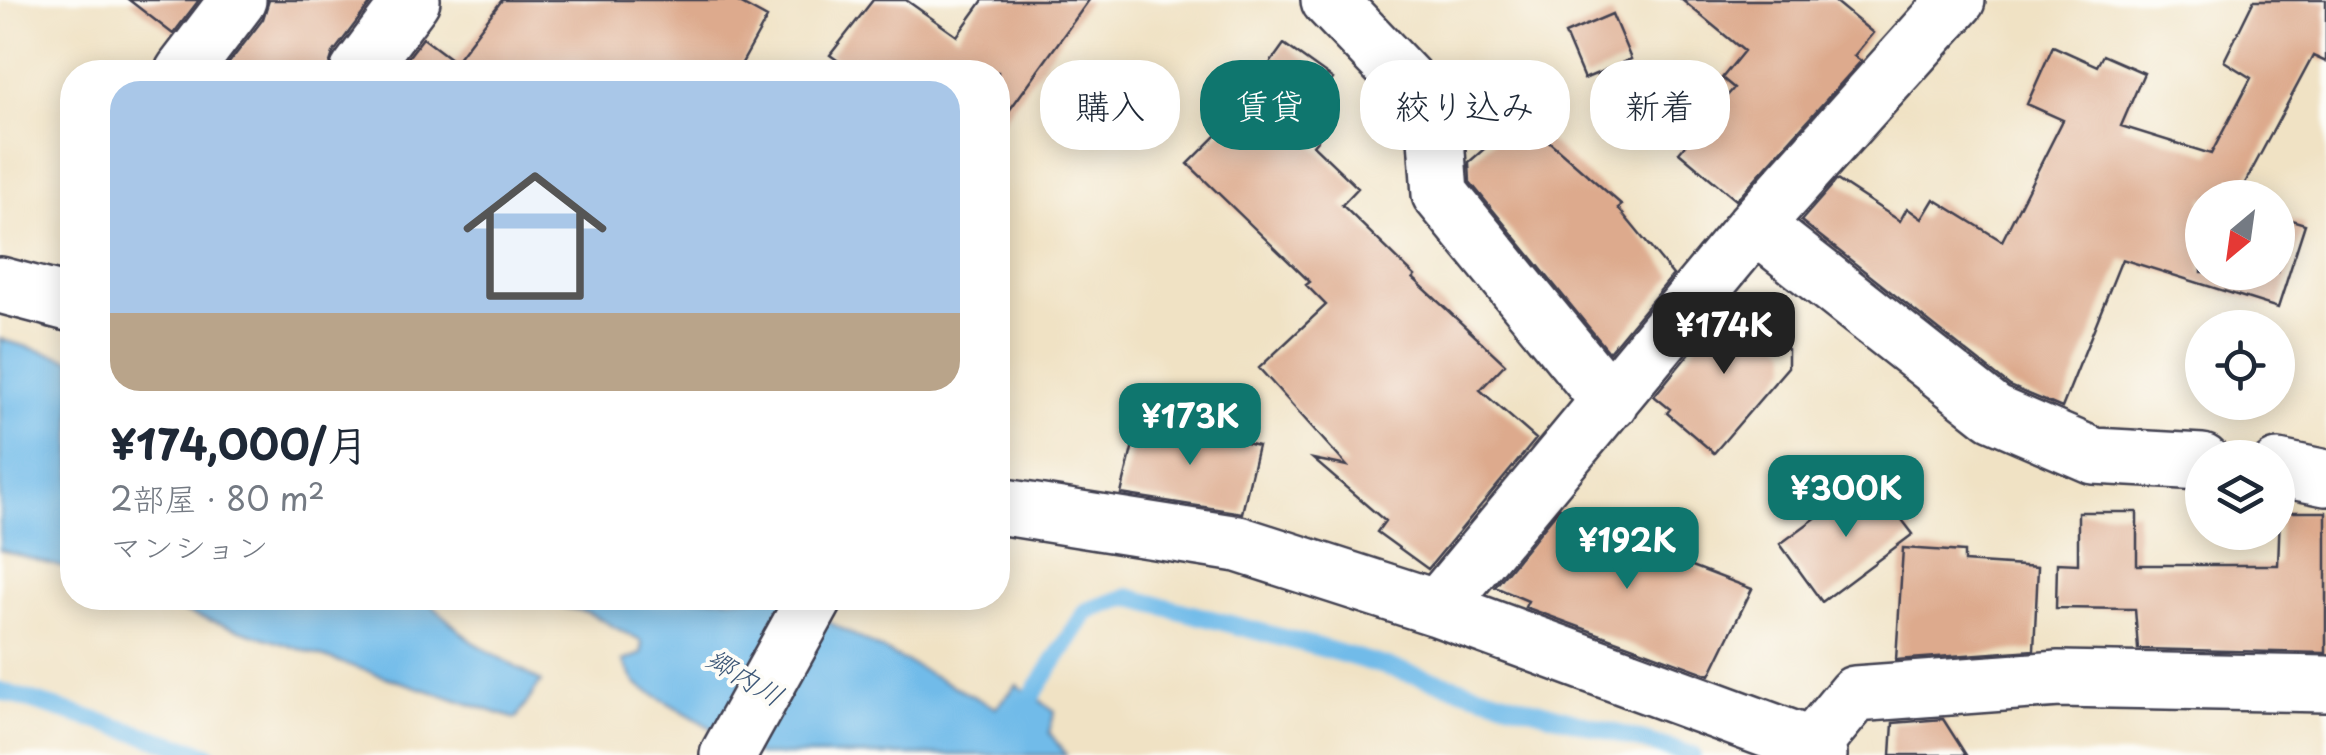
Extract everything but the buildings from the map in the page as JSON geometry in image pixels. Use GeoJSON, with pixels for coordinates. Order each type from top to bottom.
{"type":"FeatureCollection","features":[{"type":"Feature","properties":{"kind":"street"},"geometry":{"type":"LineString","coordinates":[[192,60],[238,0]]}},
{"type":"Feature","properties":{"kind":"street"},"geometry":{"type":"LineString","coordinates":[[367,60],[412,0]]}},
{"type":"Feature","properties":{"kind":"street"},"geometry":{"type":"LineString","coordinates":[[1329,0],[1434,110],[1440,194],[1610,402]]}},
{"type":"Feature","properties":{"kind":"street"},"geometry":{"type":"LineString","coordinates":[[1437,608],[1755,224],[1957,0]]}},
{"type":"Feature","properties":{"kind":"street"},"geometry":{"type":"LineString","coordinates":[[1755,224],[1994,413],[2094,456],[2185,461]]}},
{"type":"Feature","properties":{"kind":"street"},"geometry":{"type":"LineString","coordinates":[[0,285],[60,301]]}},
{"type":"Feature","properties":{"kind":"street"},"geometry":{"type":"LineString","coordinates":[[2295,472],[2326,478]]}},
{"type":"Feature","properties":{"kind":"street"},"geometry":{"type":"LineString","coordinates":[[1010,508],[1238,544],[1437,608],[1816,751],[1855,694],[2059,679],[2326,684]]}},
{"type":"Feature","properties":{"kind":"street"},"geometry":{"type":"LineString","coordinates":[[728,755],[808,610]]}},
{"type":"Feature","properties":{"kind":"water"},"geometry":{"type":"Polygon","coordinates":[[[0,339],[60,356],[60,567],[0,550],[0,339]]]}},
{"type":"Feature","properties":{"kind":"water"},"geometry":{"type":"Polygon","coordinates":[[[178,610],[437,610],[471,641],[541,682],[516,719],[178,610]]]}},
{"type":"Feature","properties":{"kind":"water","name":"郷内川"},"geometry":{"type":"Polygon","coordinates":[[[577,610],[805,610],[996,708],[1017,685],[1055,711],[1049,732],[1066,755],[758,755],[636,684],[623,661],[642,654],[642,642],[577,610]]]}},
{"type":"Feature","properties":{"kind":"waterway"},"geometry":{"type":"LineString","coordinates":[[1021,712],[1087,611],[1128,597],[1329,650],[1692,755]]}},
{"type":"Feature","properties":{"kind":"waterway"},"geometry":{"type":"LineString","coordinates":[[0,691],[209,755]]}}]}
